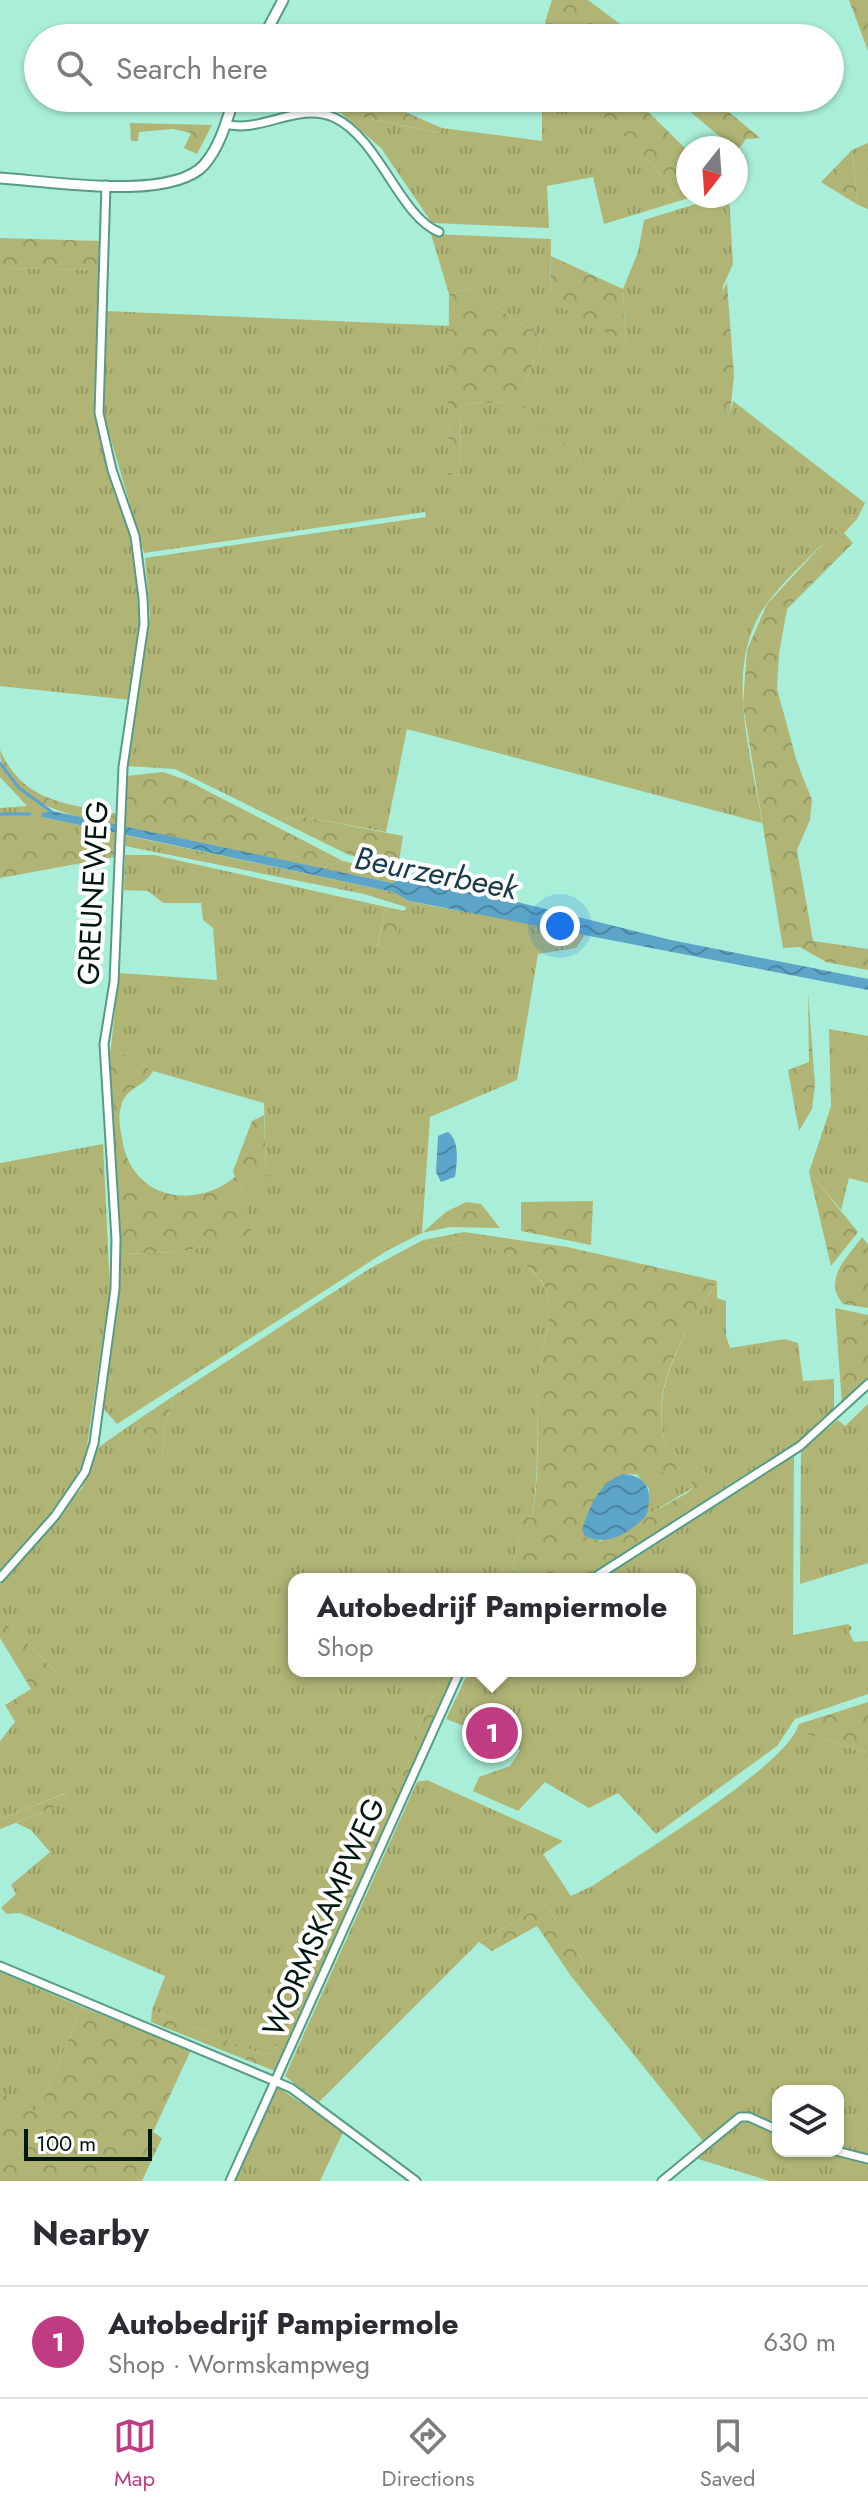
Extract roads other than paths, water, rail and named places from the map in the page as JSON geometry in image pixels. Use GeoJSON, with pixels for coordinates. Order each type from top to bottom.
{"type":"FeatureCollection","features":[{"type":"Feature","properties":{"kind":"street"},"geometry":{"type":"LineString","coordinates":[[270,24],[283,0]]}},
{"type":"Feature","properties":{"kind":"street"},"geometry":{"type":"LineString","coordinates":[[0,178],[161,185],[188,177],[203,167],[229,112]]}},
{"type":"Feature","properties":{"kind":"street"},"geometry":{"type":"LineString","coordinates":[[225,124],[236,127],[299,113],[336,118],[373,153],[419,219],[439,232]]}},
{"type":"Feature","properties":{"kind":"street","name":"GREUNEWEG"},"geometry":{"type":"LineString","coordinates":[[0,1578],[77,1486],[94,1443],[116,1262],[103,1064],[114,982],[123,767],[144,624],[135,536],[112,470],[99,413],[106,185]]}},
{"type":"Feature","properties":{"kind":"street"},"geometry":{"type":"LineString","coordinates":[[601,1573],[800,1446],[868,1384]]}},
{"type":"Feature","properties":{"kind":"street","name":"WORMSKAMPWEG"},"geometry":{"type":"LineString","coordinates":[[230,2181],[278,2082],[457,1677]]}},
{"type":"Feature","properties":{"kind":"street"},"geometry":{"type":"LineString","coordinates":[[0,1966],[278,2082],[416,2181]]}},
{"type":"Feature","properties":{"kind":"street"},"geometry":{"type":"LineString","coordinates":[[662,2181],[740,2117],[749,2117],[772,2127]]}},
{"type":"Feature","properties":{"kind":"street"},"geometry":{"type":"LineString","coordinates":[[844,2153],[868,2159]]}},
{"type":"Feature","properties":{"kind":"water","name":"Beurzerbeek"},"geometry":{"type":"Polygon","coordinates":[[[52,811],[392,883],[404,877],[444,884],[671,940],[868,979],[868,990],[409,901],[393,892],[42,817],[42,813],[52,811]]]}},
{"type":"Feature","properties":{"kind":"water"},"geometry":{"type":"Polygon","coordinates":[[[448,1132],[456,1147],[455,1177],[441,1182],[436,1172],[438,1136],[448,1132]]]}},
{"type":"Feature","properties":{"kind":"water"},"geometry":{"type":"Polygon","coordinates":[[[623,1474],[639,1478],[647,1487],[649,1500],[646,1516],[633,1528],[610,1539],[585,1536],[582,1530],[596,1497],[608,1483],[623,1474]]]}},
{"type":"Feature","properties":{"kind":"waterway"},"geometry":{"type":"LineString","coordinates":[[0,763],[19,788],[52,812]]}},
{"type":"Feature","properties":{"kind":"waterway","name":"Beurzerbeek"},"geometry":{"type":"LineString","coordinates":[[0,814],[30,814]]}},
{"type":"Feature","properties":{"kind":"place","name":"Autobedrijf Pampiermole"},"geometry":{"type":"Point","coordinates":[492,1733]}}]}
